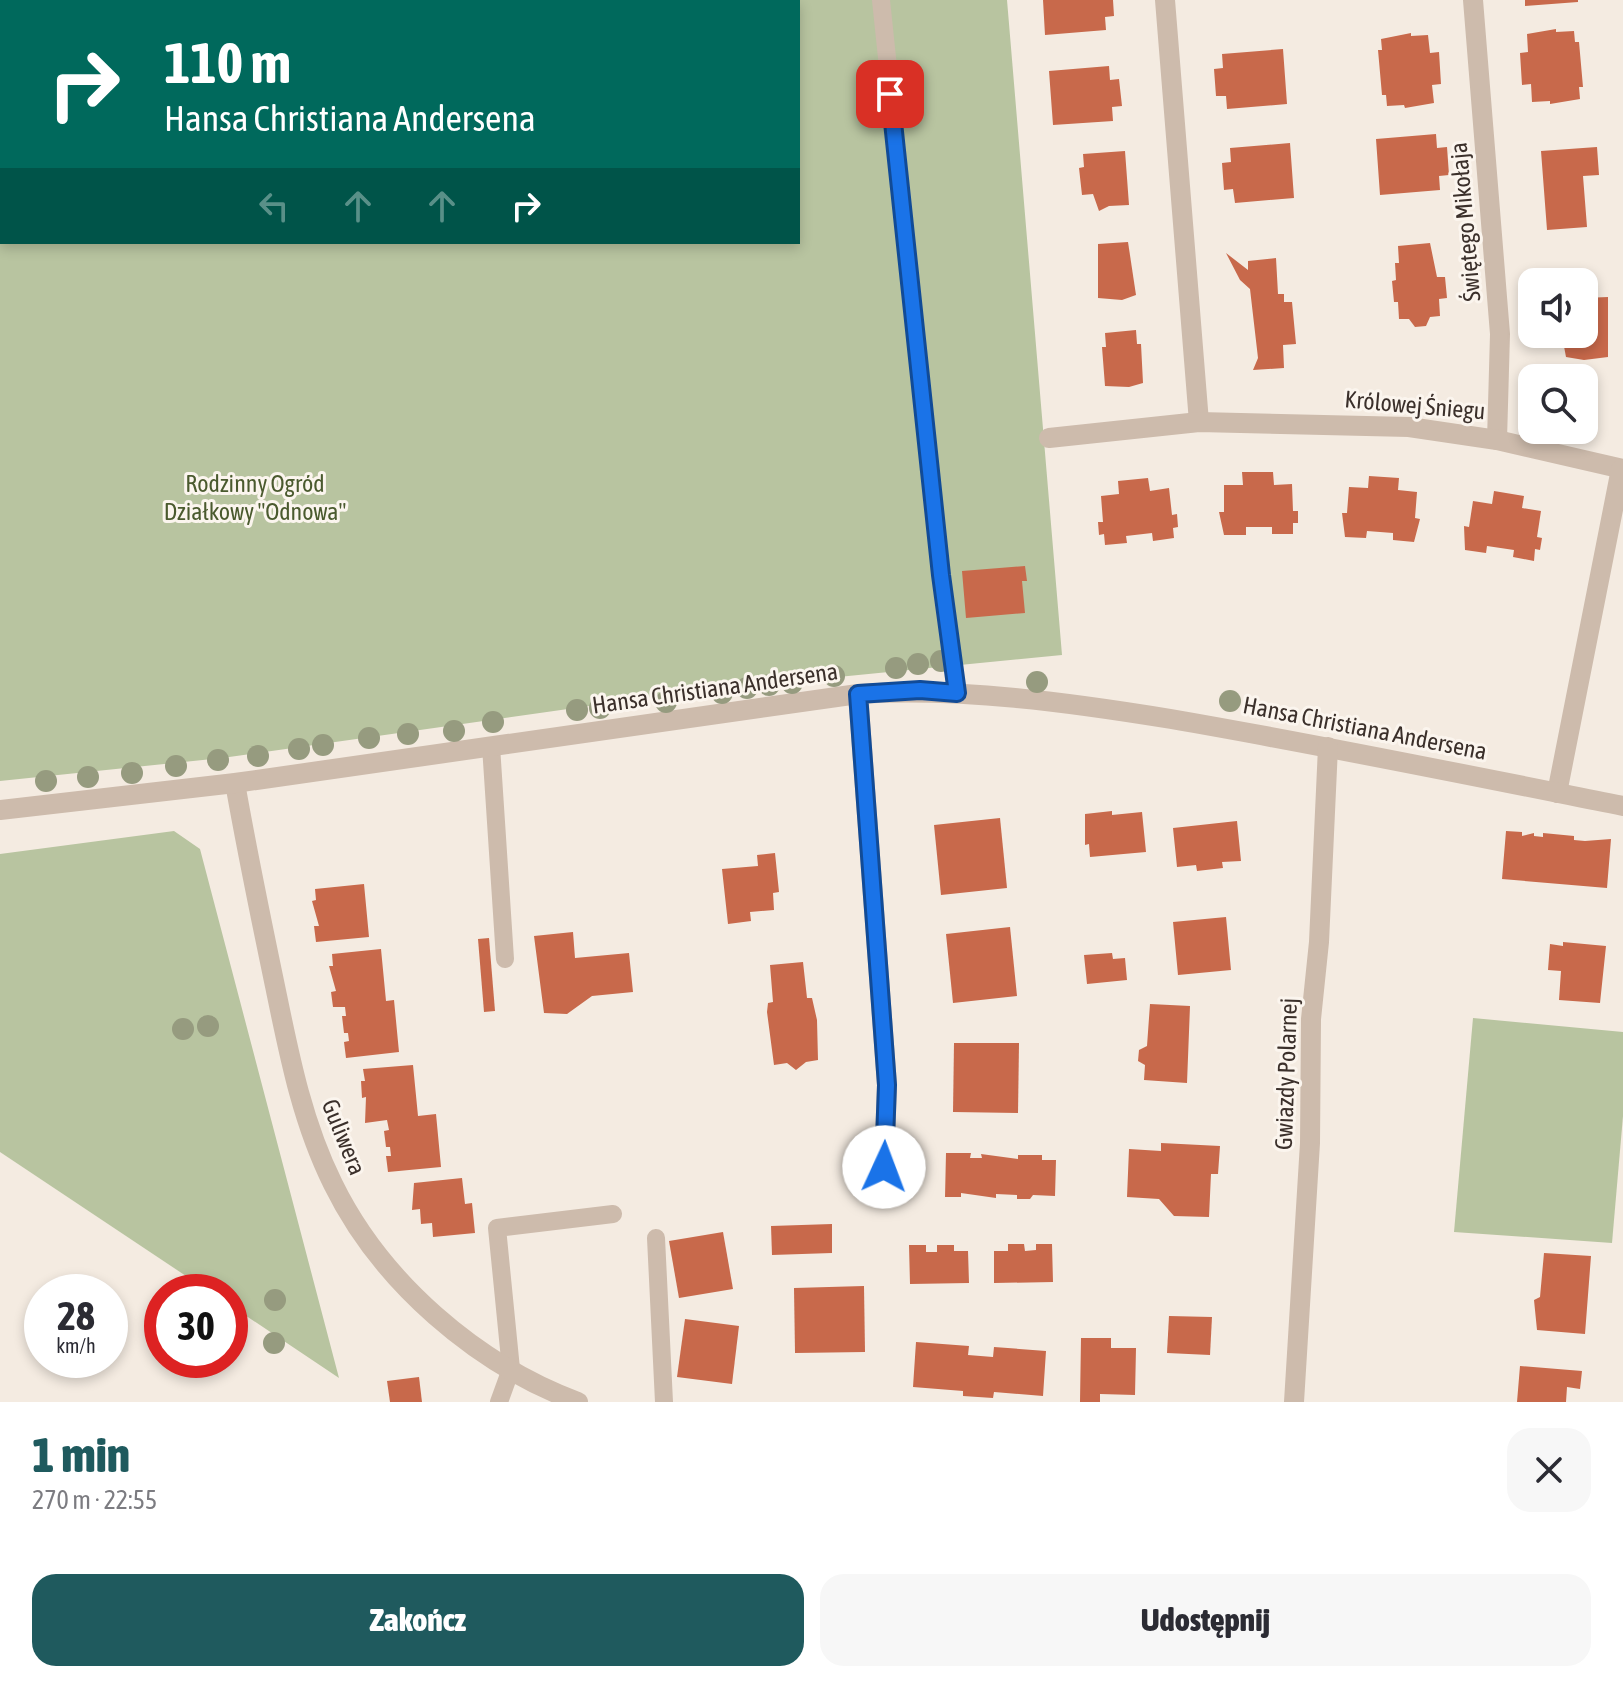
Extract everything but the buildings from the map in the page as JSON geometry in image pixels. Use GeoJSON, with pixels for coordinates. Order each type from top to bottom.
{"type":"FeatureCollection","features":[{"type":"Feature","properties":{"kind":"street"},"geometry":{"type":"LineString","coordinates":[[1165,0],[1199,422]]}},
{"type":"Feature","properties":{"kind":"street","name":"Świętego Mikołaja"},"geometry":{"type":"LineString","coordinates":[[1473,0],[1500,334],[1497,440]]}},
{"type":"Feature","properties":{"kind":"street","name":"Królowej Śniegu"},"geometry":{"type":"LineString","coordinates":[[1049,438],[1199,422],[1409,427],[1497,440],[1622,469],[1557,793]]}},
{"type":"Feature","properties":{"kind":"street","name":"Hansa Christiana Andersena"},"geometry":{"type":"LineString","coordinates":[[0,810],[235,783],[858,694],[920,690],[1103,707],[1328,747],[1623,806]]}},
{"type":"Feature","properties":{"kind":"street"},"geometry":{"type":"LineString","coordinates":[[858,694],[887,1085],[883,1194]]}},
{"type":"Feature","properties":{"kind":"street","name":"Gwiazdy Polarnej"},"geometry":{"type":"LineString","coordinates":[[1294,1402],[1310,1143],[1311,1019],[1319,942],[1328,747]]}},
{"type":"Feature","properties":{"kind":"street","name":"Guliwera"},"geometry":{"type":"LineString","coordinates":[[235,783],[294,1073],[310,1132],[334,1187],[374,1247],[417,1299],[492,1360],[578,1402]]}},
{"type":"Feature","properties":{"kind":"lane"},"geometry":{"type":"LineString","coordinates":[[881,0],[912,312],[957,693]]}},
{"type":"Feature","properties":{"kind":"lane"},"geometry":{"type":"LineString","coordinates":[[491,746],[505,959]]}},
{"type":"Feature","properties":{"kind":"lane"},"geometry":{"type":"LineString","coordinates":[[499,1402],[511,1369],[497,1228],[613,1214]]}},
{"type":"Feature","properties":{"kind":"lane"},"geometry":{"type":"LineString","coordinates":[[656,1238],[664,1402]]}},
{"type":"Feature","properties":{"kind":"green space","name":"Rodzinny Ogród Działkowy \"Odnowa\""},"geometry":{"type":"Polygon","coordinates":[[[800,0],[1007,0],[1062,655],[695,691],[222,758],[0,781],[0,244],[800,244],[800,0]]]}},
{"type":"Feature","properties":{"kind":"green space"},"geometry":{"type":"Polygon","coordinates":[[[174,831],[200,849],[339,1378],[248,1317],[248,1274],[183,1274],[0,1152],[0,854],[174,831]]]}},
{"type":"Feature","properties":{"kind":"green space"},"geometry":{"type":"Polygon","coordinates":[[[1473,1018],[1623,1032],[1623,1116],[1612,1243],[1454,1232],[1473,1018]]]}},
{"type":"Feature","properties":{"kind":"route"},"geometry":{"type":"LineString","coordinates":[[884,1167],[887,1085],[858,694],[920,690],[957,693],[944,605],[890,94]]}}]}
